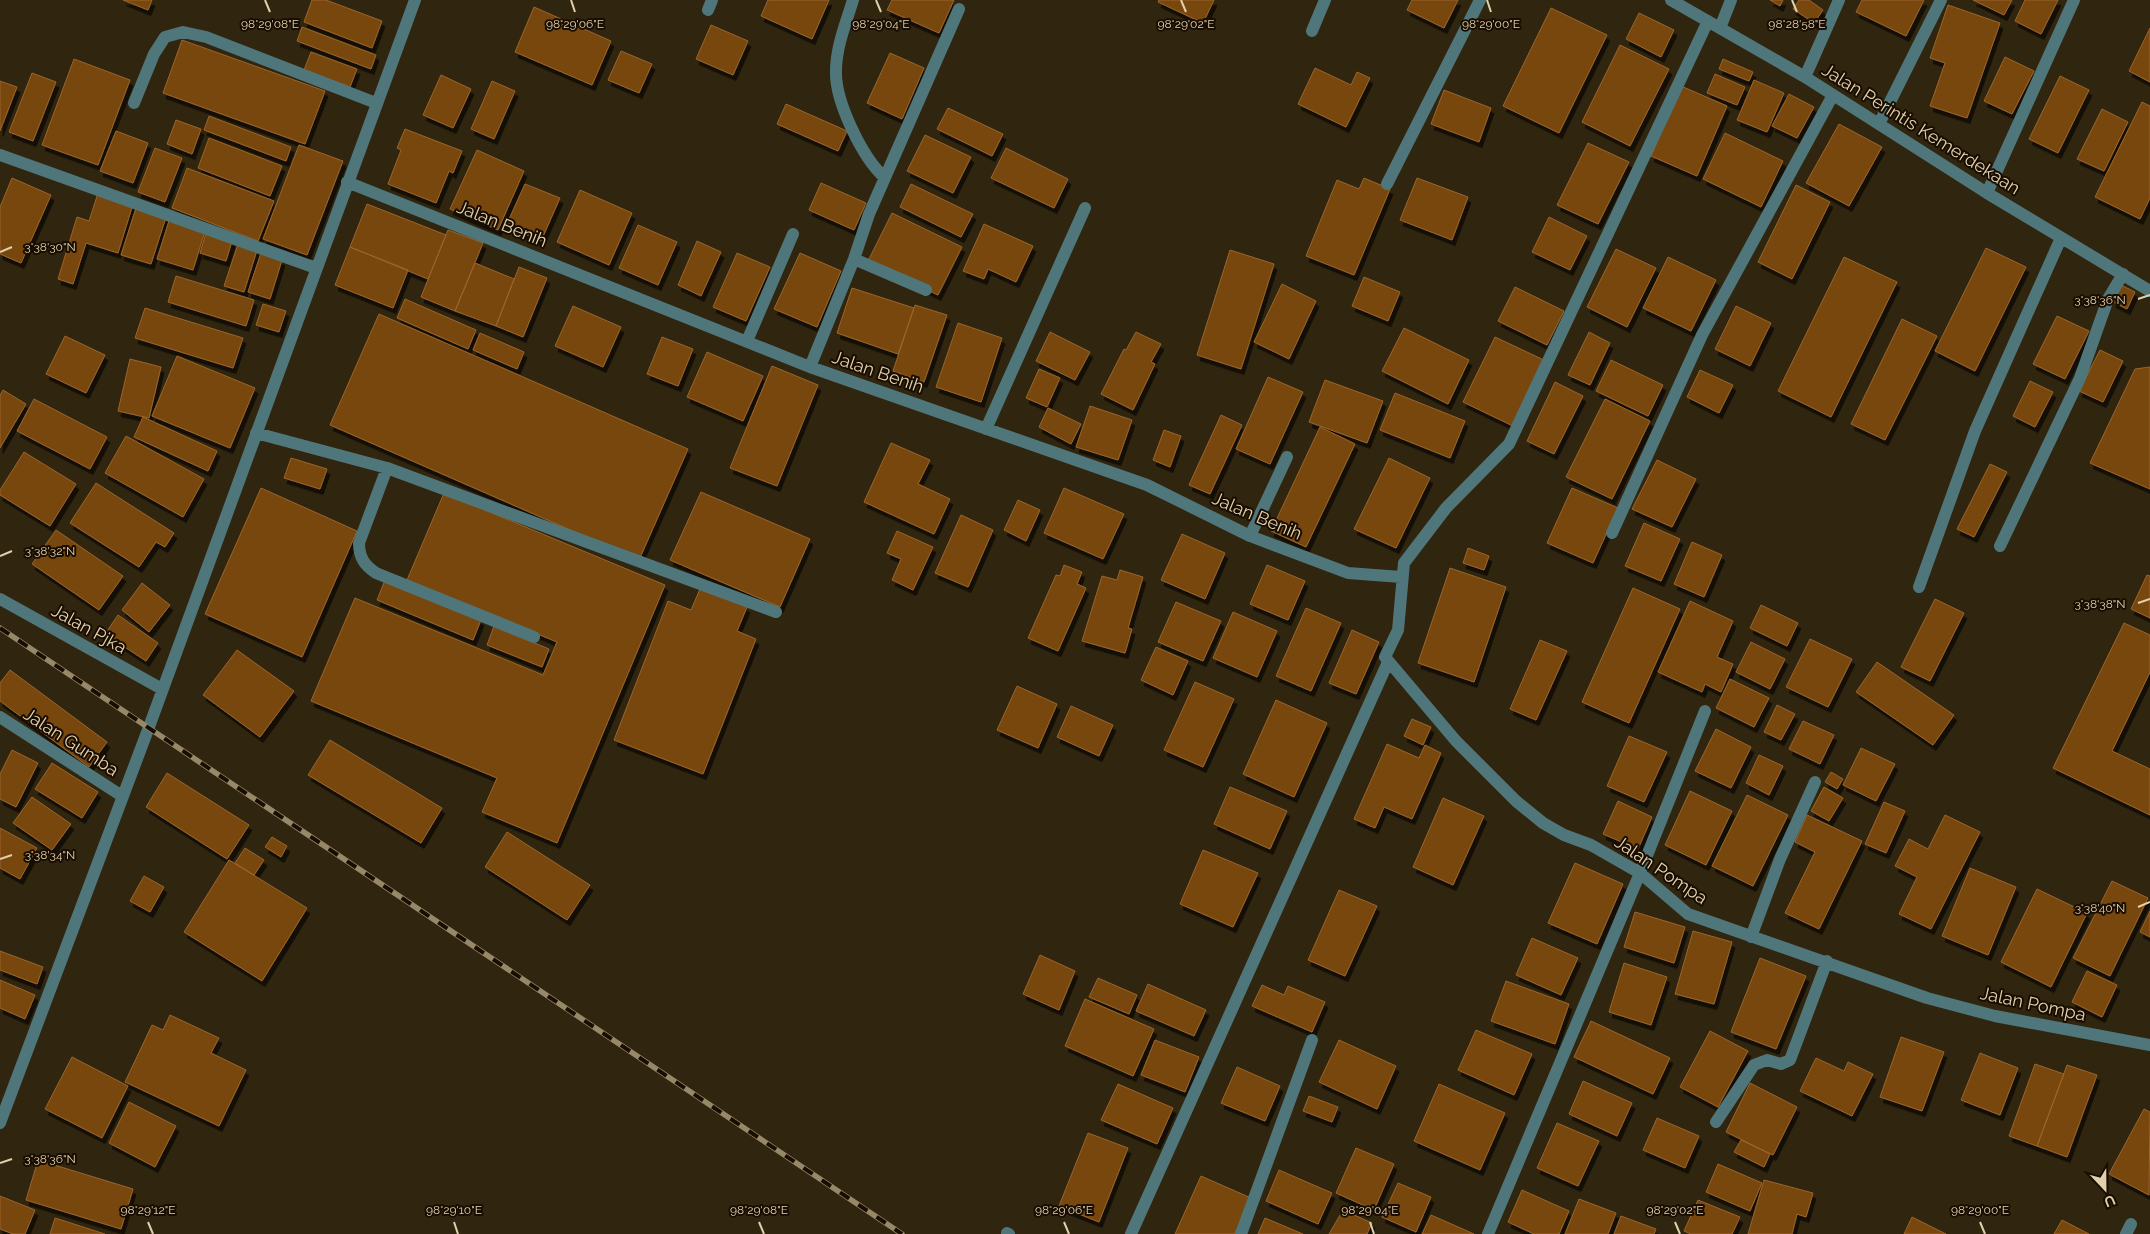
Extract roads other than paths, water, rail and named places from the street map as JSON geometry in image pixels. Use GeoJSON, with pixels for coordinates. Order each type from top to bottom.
{"type":"FeatureCollection","features":[{"type":"Feature","properties":{"kind":"street"},"geometry":{"type":"LineString","coordinates":[[0,1123],[3,1104],[122,796],[376,102],[416,0]]}},
{"type":"Feature","properties":{"kind":"street"},"geometry":{"type":"LineString","coordinates":[[853,0],[840,42],[836,72],[841,102],[867,156],[884,177]]}},
{"type":"Feature","properties":{"kind":"street"},"geometry":{"type":"LineString","coordinates":[[1312,31],[1325,0]]}},
{"type":"Feature","properties":{"kind":"street"},"geometry":{"type":"LineString","coordinates":[[1387,184],[1480,0]]}},
{"type":"Feature","properties":{"kind":"street","name":"Jalan Perintis Kemerdekaan"},"geometry":{"type":"LineString","coordinates":[[1671,0],[1805,77],[1987,193],[2150,291]]}},
{"type":"Feature","properties":{"kind":"street"},"geometry":{"type":"LineString","coordinates":[[1720,28],[1731,0]]}},
{"type":"Feature","properties":{"kind":"street"},"geometry":{"type":"LineString","coordinates":[[1805,77],[1839,0]]}},
{"type":"Feature","properties":{"kind":"street"},"geometry":{"type":"LineString","coordinates":[[1879,124],[1941,0]]}},
{"type":"Feature","properties":{"kind":"street"},"geometry":{"type":"LineString","coordinates":[[1987,193],[2074,0]]}},
{"type":"Feature","properties":{"kind":"street"},"geometry":{"type":"LineString","coordinates":[[810,367],[854,259],[868,214],[959,9]]}},
{"type":"Feature","properties":{"kind":"street"},"geometry":{"type":"LineString","coordinates":[[1132,1234],[1388,662],[1385,657],[1398,630],[1401,577],[1404,563],[1422,536],[1509,444],[1708,21]]}},
{"type":"Feature","properties":{"kind":"street"},"geometry":{"type":"LineString","coordinates":[[134,103],[154,54],[164,37],[183,32],[206,37],[376,102]]}},
{"type":"Feature","properties":{"kind":"street"},"geometry":{"type":"LineString","coordinates":[[1612,533],[1702,335],[1833,95]]}},
{"type":"Feature","properties":{"kind":"street"},"geometry":{"type":"LineString","coordinates":[[0,155],[316,268]]}},
{"type":"Feature","properties":{"kind":"street","name":"Jalan Benih"},"geometry":{"type":"LineString","coordinates":[[347,182],[747,340],[810,367],[1147,485],[1250,536],[1348,572],[1401,577]]}},
{"type":"Feature","properties":{"kind":"street"},"geometry":{"type":"LineString","coordinates":[[986,429],[1085,208]]}},
{"type":"Feature","properties":{"kind":"street"},"geometry":{"type":"LineString","coordinates":[[747,340],[793,234]]}},
{"type":"Feature","properties":{"kind":"street"},"geometry":{"type":"LineString","coordinates":[[1919,588],[1975,432],[2062,238]]}},
{"type":"Feature","properties":{"kind":"street"},"geometry":{"type":"LineString","coordinates":[[854,259],[926,290]]}},
{"type":"Feature","properties":{"kind":"street"},"geometry":{"type":"LineString","coordinates":[[2000,546],[2080,378],[2108,299],[2123,274]]}},
{"type":"Feature","properties":{"kind":"street"},"geometry":{"type":"LineString","coordinates":[[256,433],[387,468],[776,612]]}},
{"type":"Feature","properties":{"kind":"street"},"geometry":{"type":"LineString","coordinates":[[1250,536],[1286,457]]}},
{"type":"Feature","properties":{"kind":"street"},"geometry":{"type":"LineString","coordinates":[[387,468],[359,543],[359,552],[368,567],[534,637]]}},
{"type":"Feature","properties":{"kind":"street","name":"Jalan Pjka"},"geometry":{"type":"LineString","coordinates":[[0,599],[162,689]]}},
{"type":"Feature","properties":{"kind":"street","name":"Jalan Pompa"},"geometry":{"type":"LineString","coordinates":[[1388,662],[1456,741],[1516,801],[1543,823],[1564,835],[1591,845],[1640,873],[1688,914],[1927,998],[1995,1016],[2150,1045]]}},
{"type":"Feature","properties":{"kind":"street"},"geometry":{"type":"LineString","coordinates":[[1488,1234],[1640,873],[1705,711]]}},
{"type":"Feature","properties":{"kind":"street","name":"Jalan Gumba"},"geometry":{"type":"LineString","coordinates":[[0,716],[122,796]]}},
{"type":"Feature","properties":{"kind":"street"},"geometry":{"type":"LineString","coordinates":[[1752,937],[1780,859],[1815,782]]}},
{"type":"Feature","properties":{"kind":"street"},"geometry":{"type":"LineString","coordinates":[[1716,1122],[1754,1065],[1767,1060],[1782,1064],[1790,1060],[1826,961]]}},
{"type":"Feature","properties":{"kind":"street"},"geometry":{"type":"LineString","coordinates":[[1241,1234],[1312,1040]]}},
{"type":"Feature","properties":{"kind":"railway"},"geometry":{"type":"LineString","coordinates":[[0,628],[902,1234]]}}]}
